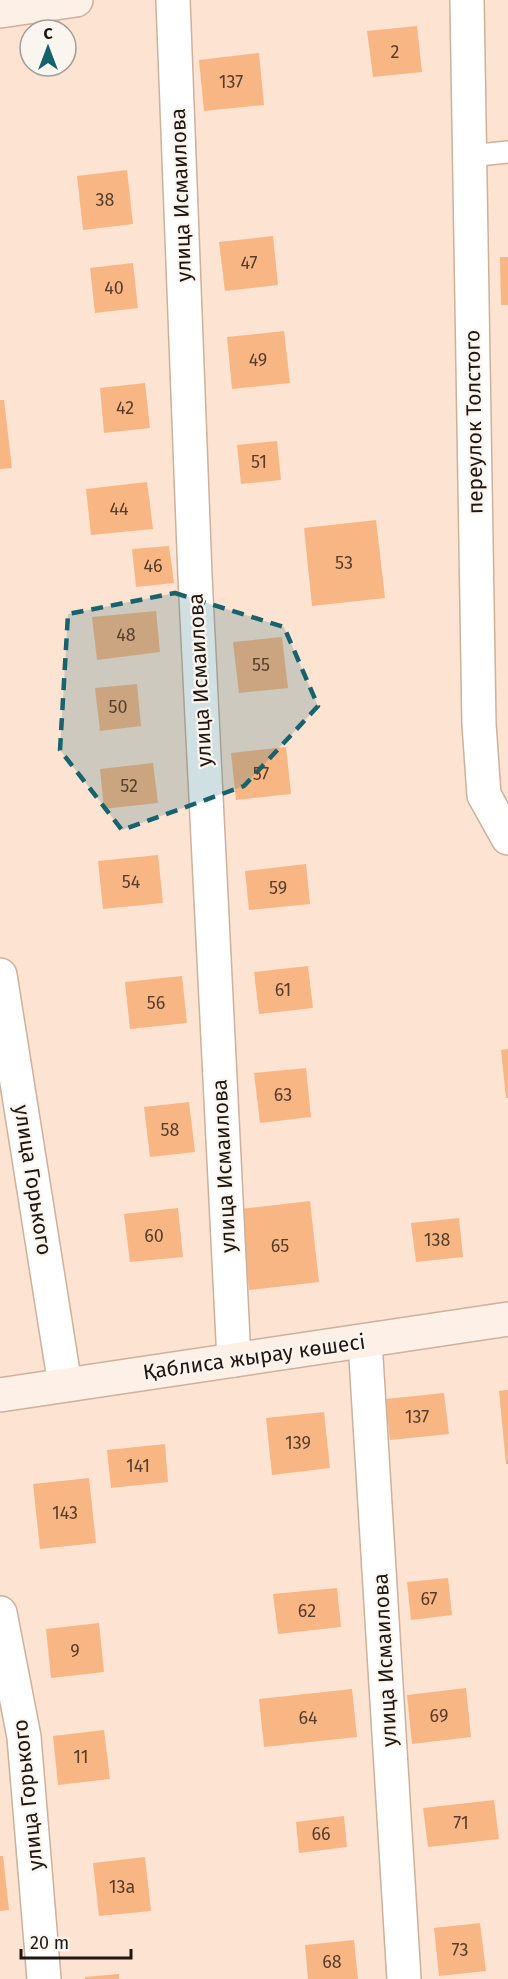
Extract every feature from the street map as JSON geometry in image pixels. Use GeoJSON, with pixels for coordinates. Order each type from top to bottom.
{"type":"FeatureCollection","features":[{"type":"Feature","properties":{"kind":"street"},"geometry":{"type":"LineString","coordinates":[[0,11],[76,0]]}},
{"type":"Feature","properties":{"kind":"street","name":"улица Исмаилова"},"geometry":{"type":"LineString","coordinates":[[173,0],[195,576],[234,1360]]}},
{"type":"Feature","properties":{"kind":"street","name":"переулок Толстого"},"geometry":{"type":"LineString","coordinates":[[467,0],[479,724],[484,795],[508,838]]}},
{"type":"Feature","properties":{"kind":"street","name":"улица Горького"},"geometry":{"type":"LineString","coordinates":[[0,975],[65,1385]]}},
{"type":"Feature","properties":{"kind":"street","name":"Қаблиса жырау көшесі"},"geometry":{"type":"LineString","coordinates":[[0,1395],[508,1319]]}},
{"type":"Feature","properties":{"kind":"street","name":"улица Исмаилова"},"geometry":{"type":"LineString","coordinates":[[365,1341],[404,1979]]}},
{"type":"Feature","properties":{"kind":"street","name":"улица Горького"},"geometry":{"type":"LineString","coordinates":[[0,1613],[24,1737],[44,1979]]}},
{"type":"Feature","properties":{"kind":"lane"},"geometry":{"type":"LineString","coordinates":[[470,156],[508,152]]}},
{"type":"Feature","properties":{"kind":"highlighted area"},"geometry":{"type":"Polygon","coordinates":[[[175,593],[284,627],[318,706],[244,786],[122,830],[60,750],[68,614],[175,593]]]}},
{"type":"Feature","properties":{"kind":"building"},"geometry":{"type":"Polygon","coordinates":[[[417,26],[422,72],[373,77],[367,31],[417,26]]]}},
{"type":"Feature","properties":{"kind":"building"},"geometry":{"type":"Polygon","coordinates":[[[259,53],[264,105],[204,111],[199,60],[259,53]]]}},
{"type":"Feature","properties":{"kind":"building"},"geometry":{"type":"Polygon","coordinates":[[[127,170],[133,224],[83,230],[77,176],[127,170]]]}},
{"type":"Feature","properties":{"kind":"building"},"geometry":{"type":"Polygon","coordinates":[[[273,236],[278,285],[225,291],[219,242],[273,236]]]}},
{"type":"Feature","properties":{"kind":"building"},"geometry":{"type":"Polygon","coordinates":[[[500,257],[508,257],[508,305],[501,305],[500,257]]]}},
{"type":"Feature","properties":{"kind":"building"},"geometry":{"type":"Polygon","coordinates":[[[133,263],[138,308],[95,313],[90,268],[133,263]]]}},
{"type":"Feature","properties":{"kind":"building"},"geometry":{"type":"Polygon","coordinates":[[[284,331],[290,383],[232,389],[227,337],[284,331]]]}},
{"type":"Feature","properties":{"kind":"building"},"geometry":{"type":"Polygon","coordinates":[[[145,383],[150,428],[104,433],[100,388],[145,383]]]}},
{"type":"Feature","properties":{"kind":"building"},"geometry":{"type":"Polygon","coordinates":[[[0,400],[4,400],[12,468],[0,469],[0,400]]]}},
{"type":"Feature","properties":{"kind":"building"},"geometry":{"type":"Polygon","coordinates":[[[277,441],[281,480],[241,484],[237,445],[277,441]]]}},
{"type":"Feature","properties":{"kind":"building"},"geometry":{"type":"Polygon","coordinates":[[[147,482],[153,529],[91,535],[86,489],[147,482]]]}},
{"type":"Feature","properties":{"kind":"building"},"geometry":{"type":"Polygon","coordinates":[[[376,520],[385,598],[312,606],[304,528],[376,520]]]}},
{"type":"Feature","properties":{"kind":"building"},"geometry":{"type":"Polygon","coordinates":[[[169,546],[174,583],[136,587],[132,549],[169,546]]]}},
{"type":"Feature","properties":{"kind":"building"},"geometry":{"type":"Polygon","coordinates":[[[156,611],[160,652],[97,660],[92,617],[156,611]]]}},
{"type":"Feature","properties":{"kind":"building"},"geometry":{"type":"Polygon","coordinates":[[[282,637],[288,688],[239,693],[233,642],[282,637]]]}},
{"type":"Feature","properties":{"kind":"building"},"geometry":{"type":"Polygon","coordinates":[[[137,684],[141,726],[100,731],[95,688],[137,684]]]}},
{"type":"Feature","properties":{"kind":"building"},"geometry":{"type":"Polygon","coordinates":[[[286,747],[291,794],[236,800],[231,753],[286,747]]]}},
{"type":"Feature","properties":{"kind":"building"},"geometry":{"type":"Polygon","coordinates":[[[153,763],[158,803],[104,809],[100,769],[153,763]]]}},
{"type":"Feature","properties":{"kind":"building"},"geometry":{"type":"Polygon","coordinates":[[[158,855],[163,903],[103,909],[98,861],[158,855]]]}},
{"type":"Feature","properties":{"kind":"building"},"geometry":{"type":"Polygon","coordinates":[[[306,864],[310,904],[249,910],[245,871],[306,864]]]}},
{"type":"Feature","properties":{"kind":"building"},"geometry":{"type":"Polygon","coordinates":[[[308,966],[313,1008],[259,1014],[254,972],[308,966]]]}},
{"type":"Feature","properties":{"kind":"building"},"geometry":{"type":"Polygon","coordinates":[[[182,976],[187,1023],[130,1029],[125,982],[182,976]]]}},
{"type":"Feature","properties":{"kind":"building"},"geometry":{"type":"Polygon","coordinates":[[[508,1049],[508,1098],[506,1098],[501,1050],[508,1049]]]}},
{"type":"Feature","properties":{"kind":"building"},"geometry":{"type":"Polygon","coordinates":[[[306,1068],[311,1117],[260,1123],[254,1073],[306,1068]]]}},
{"type":"Feature","properties":{"kind":"building"},"geometry":{"type":"Polygon","coordinates":[[[189,1102],[195,1152],[150,1157],[144,1107],[189,1102]]]}},
{"type":"Feature","properties":{"kind":"building"},"geometry":{"type":"Polygon","coordinates":[[[310,1201],[319,1282],[249,1290],[240,1209],[310,1201]]]}},
{"type":"Feature","properties":{"kind":"building"},"geometry":{"type":"Polygon","coordinates":[[[178,1208],[183,1257],[130,1262],[124,1214],[178,1208]]]}},
{"type":"Feature","properties":{"kind":"building"},"geometry":{"type":"Polygon","coordinates":[[[459,1218],[463,1257],[416,1262],[411,1223],[459,1218]]]}},
{"type":"Feature","properties":{"kind":"building"},"geometry":{"type":"Polygon","coordinates":[[[508,1390],[508,1464],[506,1464],[499,1391],[508,1390]]]}},
{"type":"Feature","properties":{"kind":"building"},"geometry":{"type":"Polygon","coordinates":[[[444,1393],[449,1434],[390,1440],[385,1399],[444,1393]]]}},
{"type":"Feature","properties":{"kind":"building"},"geometry":{"type":"Polygon","coordinates":[[[324,1412],[330,1468],[272,1475],[266,1418],[324,1412]]]}},
{"type":"Feature","properties":{"kind":"building"},"geometry":{"type":"Polygon","coordinates":[[[165,1444],[168,1482],[111,1488],[107,1450],[165,1444]]]}},
{"type":"Feature","properties":{"kind":"building"},"geometry":{"type":"Polygon","coordinates":[[[89,1478],[96,1543],[40,1549],[33,1484],[89,1478]]]}},
{"type":"Feature","properties":{"kind":"building"},"geometry":{"type":"Polygon","coordinates":[[[448,1578],[452,1615],[411,1620],[407,1582],[448,1578]]]}},
{"type":"Feature","properties":{"kind":"building"},"geometry":{"type":"Polygon","coordinates":[[[337,1588],[341,1627],[278,1634],[273,1594],[337,1588]]]}},
{"type":"Feature","properties":{"kind":"building"},"geometry":{"type":"Polygon","coordinates":[[[99,1623],[104,1672],[51,1678],[46,1629],[99,1623]]]}},
{"type":"Feature","properties":{"kind":"building"},"geometry":{"type":"Polygon","coordinates":[[[466,1688],[471,1737],[412,1744],[407,1695],[466,1688]]]}},
{"type":"Feature","properties":{"kind":"building"},"geometry":{"type":"Polygon","coordinates":[[[352,1689],[357,1737],[264,1747],[259,1699],[352,1689]]]}},
{"type":"Feature","properties":{"kind":"building"},"geometry":{"type":"Polygon","coordinates":[[[104,1730],[110,1779],[58,1785],[53,1736],[104,1730]]]}},
{"type":"Feature","properties":{"kind":"building"},"geometry":{"type":"Polygon","coordinates":[[[494,1800],[499,1839],[428,1847],[423,1808],[494,1800]]]}},
{"type":"Feature","properties":{"kind":"building"},"geometry":{"type":"Polygon","coordinates":[[[344,1816],[347,1847],[299,1853],[296,1822],[344,1816]]]}},
{"type":"Feature","properties":{"kind":"building"},"geometry":{"type":"Polygon","coordinates":[[[0,1856],[3,1856],[9,1910],[0,1911],[0,1856]]]}},
{"type":"Feature","properties":{"kind":"building"},"geometry":{"type":"Polygon","coordinates":[[[145,1857],[151,1911],[99,1916],[93,1863],[145,1857]]]}},
{"type":"Feature","properties":{"kind":"building"},"geometry":{"type":"Polygon","coordinates":[[[480,1923],[486,1971],[439,1976],[434,1928],[480,1923]]]}},
{"type":"Feature","properties":{"kind":"building"},"geometry":{"type":"Polygon","coordinates":[[[354,1940],[358,1979],[308,1979],[305,1945],[354,1940]]]}},
{"type":"Feature","properties":{"kind":"building"},"geometry":{"type":"Polygon","coordinates":[[[119,1974],[119,1979],[85,1979],[85,1977],[119,1974]]]}}]}
